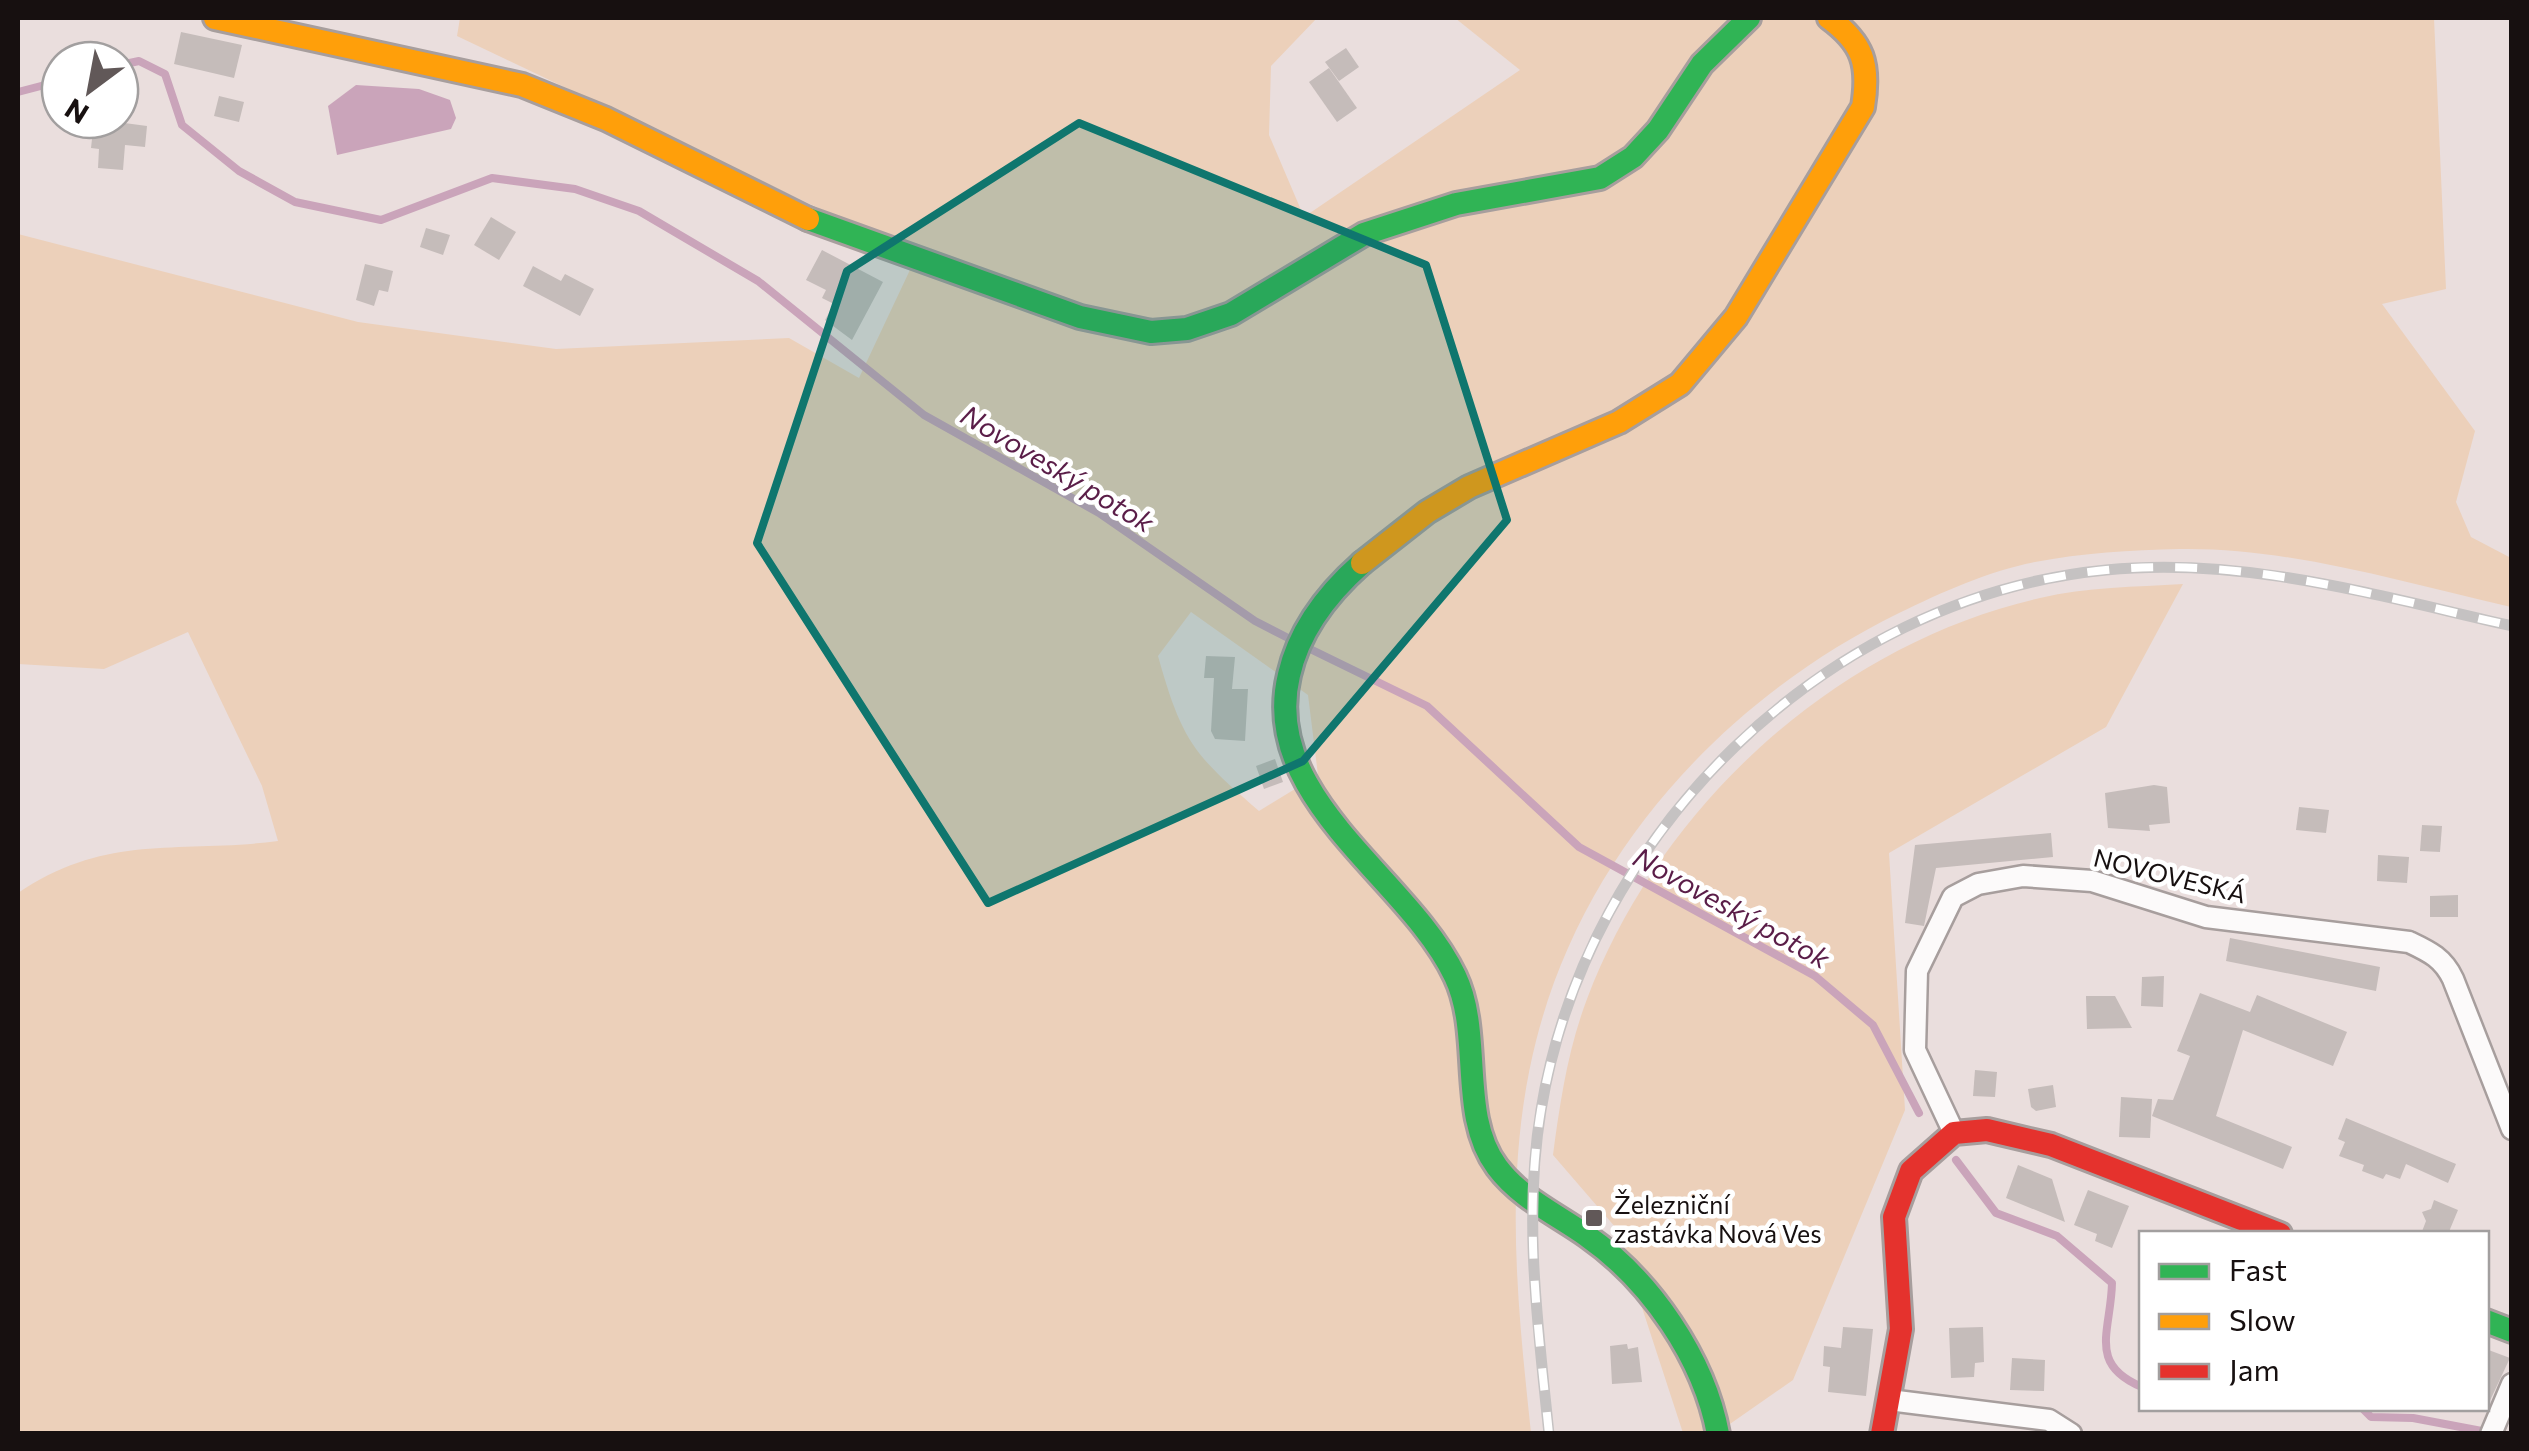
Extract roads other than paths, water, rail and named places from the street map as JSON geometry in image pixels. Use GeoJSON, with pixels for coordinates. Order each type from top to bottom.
{"type":"FeatureCollection","features":[{"type":"Feature","properties":{"kind":"street"},"geometry":{"type":"LineString","coordinates":[[216,18],[522,85],[618,125],[784,211],[1080,317],[1151,332],[1187,329],[1231,314],[1364,234],[1456,204],[1600,178],[1633,157],[1658,130],[1702,64],[1749,18]]}},
{"type":"Feature","properties":{"kind":"street"},"geometry":{"type":"LineString","coordinates":[[1718,1434],[1696,1373],[1647,1291],[1600,1246],[1502,1172],[1484,1138],[1470,1016],[1453,972],[1430,936],[1313,790],[1295,760],[1281,712],[1282,686],[1307,624],[1347,573],[1416,522],[1504,468],[1640,412],[1676,388],[1710,354],[1745,307],[1863,107],[1867,84],[1856,38],[1829,18]]}},
{"type":"Feature","properties":{"kind":"street","name":"NOVOVESKÁ"},"geometry":{"type":"LineString","coordinates":[[1954,1133],[1915,1050],[1917,971],[1953,897],[1978,884],[2023,876],[2106,884],[2206,917],[2408,942],[2429,952],[2444,960],[2453,979],[2512,1129]]}},
{"type":"Feature","properties":{"kind":"street"},"geometry":{"type":"LineString","coordinates":[[1882,1434],[1901,1329],[1894,1217],[1911,1170],[1954,1133],[1987,1130],[2051,1146],[2272,1231]]}},
{"type":"Feature","properties":{"kind":"street"},"geometry":{"type":"LineString","coordinates":[[2494,1426],[2512,1384]]}},
{"type":"Feature","properties":{"kind":"street"},"geometry":{"type":"LineString","coordinates":[[1889,1400],[2050,1420],[2071,1434]]}},
{"type":"Feature","properties":{"kind":"waterway","name":"Novoveský potok"},"geometry":{"type":"LineString","coordinates":[[140,62],[165,74],[182,125],[239,171],[295,202],[381,220],[492,178],[575,189],[639,211],[758,281],[924,415],[1099,513],[1255,621],[1292,640]]}},
{"type":"Feature","properties":{"kind":"waterway","name":"Novoveský potok"},"geometry":{"type":"LineString","coordinates":[[18,92],[40,86]]}},
{"type":"Feature","properties":{"kind":"waterway","name":"Novoveský potok"},"geometry":{"type":"LineString","coordinates":[[1304,646],[1427,706],[1579,847],[1815,976],[1873,1025],[1919,1113]]}},
{"type":"Feature","properties":{"kind":"waterway","name":"Novoveský potok"},"geometry":{"type":"LineString","coordinates":[[1956,1160],[1996,1213],[2057,1236],[2112,1283],[2108,1357],[2114,1368],[2139,1385]]}},
{"type":"Feature","properties":{"kind":"waterway","name":"Novoveský potok"},"geometry":{"type":"LineString","coordinates":[[2365,1411],[2371,1417],[2413,1418],[2487,1432]]}},
{"type":"Feature","properties":{"kind":"railway"},"geometry":{"type":"LineString","coordinates":[[1549,1434],[1534,1272],[1533,1191],[1541,1110],[1567,1009],[1609,913],[1665,825],[1735,747],[1815,680],[1905,627],[2003,590],[2106,570],[2158,567],[2260,574],[2361,591],[2512,626]]}},
{"type":"Feature","properties":{"kind":"place","name":"Železniční zastávka Nová Ves"},"geometry":{"type":"Point","coordinates":[1594,1218]}}]}
